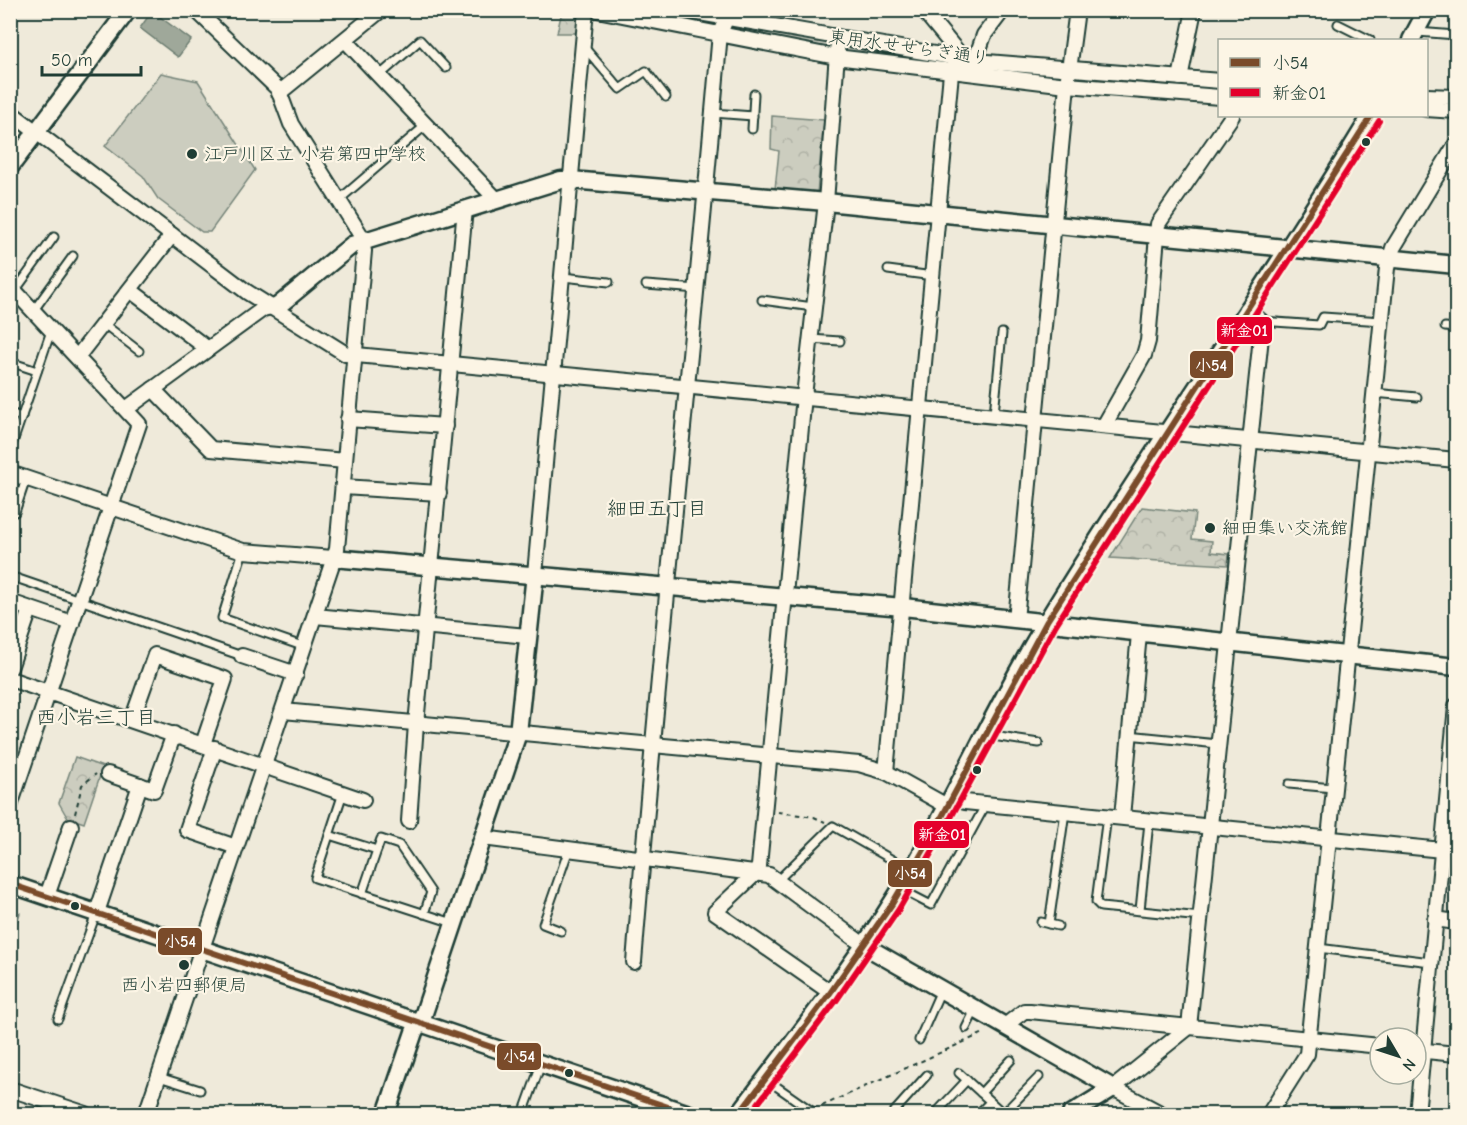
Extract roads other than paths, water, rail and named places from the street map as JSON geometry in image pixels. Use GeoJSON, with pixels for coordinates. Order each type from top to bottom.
{"type":"FeatureCollection","features":[{"type":"Feature","properties":{"kind":"street"},"geometry":{"type":"LineString","coordinates":[[10,167],[128,10]]}},
{"type":"Feature","properties":{"kind":"street"},"geometry":{"type":"LineString","coordinates":[[146,1114],[284,711],[333,558],[343,486],[363,241],[340,200],[291,124],[279,93],[267,76],[196,10]]}},
{"type":"Feature","properties":{"kind":"street"},"geometry":{"type":"LineString","coordinates":[[279,93],[346,41],[381,10]]}},
{"type":"Feature","properties":{"kind":"street"},"geometry":{"type":"LineString","coordinates":[[386,1114],[518,733],[554,373],[586,10]]}},
{"type":"Feature","properties":{"kind":"street","name":"東用水せせらぎ通り"},"geometry":{"type":"LineString","coordinates":[[597,10],[836,57],[951,73],[1218,97]]}},
{"type":"Feature","properties":{"kind":"street"},"geometry":{"type":"LineString","coordinates":[[682,10],[729,14],[838,39],[975,61],[1218,81]]}},
{"type":"Feature","properties":{"kind":"street"},"geometry":{"type":"LineString","coordinates":[[886,772],[951,73],[957,57],[956,50],[923,10]]}},
{"type":"Feature","properties":{"kind":"street"},"geometry":{"type":"LineString","coordinates":[[975,61],[984,35],[1003,10]]}},
{"type":"Feature","properties":{"kind":"street"},"geometry":{"type":"LineString","coordinates":[[1016,620],[1067,85],[1077,10]]}},
{"type":"Feature","properties":{"kind":"street"},"geometry":{"type":"LineString","coordinates":[[1180,78],[1194,10]]}},
{"type":"Feature","properties":{"kind":"street"},"geometry":{"type":"LineString","coordinates":[[1413,36],[1427,10]]}},
{"type":"Feature","properties":{"kind":"street"},"geometry":{"type":"LineString","coordinates":[[634,962],[720,33],[729,14]]}},
{"type":"Feature","properties":{"kind":"street"},"geometry":{"type":"LineString","coordinates":[[830,992],[715,912],[756,873],[765,811],[804,396],[826,202],[838,39]]}},
{"type":"Feature","properties":{"kind":"street"},"geometry":{"type":"LineString","coordinates":[[346,41],[497,200]]}},
{"type":"Feature","properties":{"kind":"street"},"geometry":{"type":"LineString","coordinates":[[1428,96],[1456,97]]}},
{"type":"Feature","properties":{"kind":"street"},"geometry":{"type":"LineString","coordinates":[[1428,109],[1456,111]]}},
{"type":"Feature","properties":{"kind":"street"},"geometry":{"type":"LineString","coordinates":[[10,112],[172,235],[274,307],[346,354],[1105,424],[1456,460]]}},
{"type":"Feature","properties":{"kind":"street"},"geometry":{"type":"LineString","coordinates":[[1105,424],[1144,355],[1148,341],[1155,235],[1158,224],[1231,117]]}},
{"type":"Feature","properties":{"kind":"street"},"geometry":{"type":"LineString","coordinates":[[739,1114],[865,946],[912,871],[983,734],[1046,623],[1166,430],[1288,248],[1370,117]]}},
{"type":"Feature","properties":{"kind":"street"},"geometry":{"type":"LineString","coordinates":[[1269,1114],[1307,1054],[1389,258],[1456,144]]}},
{"type":"Feature","properties":{"kind":"street"},"geometry":{"type":"LineString","coordinates":[[126,410],[263,309],[274,307],[352,245],[465,209],[571,180],[826,202],[1456,264]]}},
{"type":"Feature","properties":{"kind":"street"},"geometry":{"type":"LineString","coordinates":[[409,821],[416,724],[465,209]]}},
{"type":"Feature","properties":{"kind":"street"},"geometry":{"type":"LineString","coordinates":[[78,356],[172,235]]}},
{"type":"Feature","properties":{"kind":"street"},"geometry":{"type":"LineString","coordinates":[[10,806],[139,424],[13,288]]}},
{"type":"Feature","properties":{"kind":"street"},"geometry":{"type":"LineString","coordinates":[[130,290],[208,349]]}},
{"type":"Feature","properties":{"kind":"street"},"geometry":{"type":"LineString","coordinates":[[1071,1114],[1113,1088],[1189,1027],[1251,440],[1261,321],[1247,309]]}},
{"type":"Feature","properties":{"kind":"street"},"geometry":{"type":"LineString","coordinates":[[153,389],[211,449],[345,461]]}},
{"type":"Feature","properties":{"kind":"street"},"geometry":{"type":"LineString","coordinates":[[348,419],[445,426]]}},
{"type":"Feature","properties":{"kind":"street"},"geometry":{"type":"LineString","coordinates":[[10,474],[243,551],[903,607],[1456,667]]}},
{"type":"Feature","properties":{"kind":"street"},"geometry":{"type":"LineString","coordinates":[[343,486],[439,493]]}},
{"type":"Feature","properties":{"kind":"street"},"geometry":{"type":"LineString","coordinates":[[10,602],[72,623]]}},
{"type":"Feature","properties":{"kind":"street"},"geometry":{"type":"LineString","coordinates":[[10,668],[30,609]]}},
{"type":"Feature","properties":{"kind":"street"},"geometry":{"type":"LineString","coordinates":[[315,616],[527,636]]}},
{"type":"Feature","properties":{"kind":"street"},"geometry":{"type":"LineString","coordinates":[[1122,817],[1138,634]]}},
{"type":"Feature","properties":{"kind":"street"},"geometry":{"type":"LineString","coordinates":[[132,720],[156,655],[225,679],[187,830],[236,847]]}},
{"type":"Feature","properties":{"kind":"street"},"geometry":{"type":"LineString","coordinates":[[242,656],[296,674]]}},
{"type":"Feature","properties":{"kind":"street"},"geometry":{"type":"LineString","coordinates":[[10,679],[264,764],[363,800]]}},
{"type":"Feature","properties":{"kind":"street"},"geometry":{"type":"LineString","coordinates":[[1422,1026],[1431,962],[1456,705]]}},
{"type":"Feature","properties":{"kind":"street"},"geometry":{"type":"LineString","coordinates":[[284,711],[859,764],[886,772],[949,801],[1442,850]]}},
{"type":"Feature","properties":{"kind":"street"},"geometry":{"type":"LineString","coordinates":[[108,774],[154,790],[174,734]]}},
{"type":"Feature","properties":{"kind":"street"},"geometry":{"type":"LineString","coordinates":[[97,912],[140,785]]}},
{"type":"Feature","properties":{"kind":"street"},"geometry":{"type":"LineString","coordinates":[[47,896],[71,826]]}},
{"type":"Feature","properties":{"kind":"street"},"geometry":{"type":"LineString","coordinates":[[483,838],[769,875],[865,946],[976,1008],[999,1027],[1162,1114]]}},
{"type":"Feature","properties":{"kind":"street"},"geometry":{"type":"LineString","coordinates":[[10,884],[689,1114]]}},
{"type":"Feature","properties":{"kind":"street"},"geometry":{"type":"LineString","coordinates":[[1435,919],[1456,921]]}},
{"type":"Feature","properties":{"kind":"street"},"geometry":{"type":"LineString","coordinates":[[999,1027],[1024,1011],[1030,1011],[1368,1045]]}},
{"type":"Feature","properties":{"kind":"street"},"geometry":{"type":"LineString","coordinates":[[1428,1051],[1456,1054]]}},
{"type":"Feature","properties":{"kind":"street"},"geometry":{"type":"LineString","coordinates":[[1417,1114],[1418,1086]]}},
{"type":"Feature","properties":{"kind":"street"},"geometry":{"type":"LineString","coordinates":[[10,1089],[57,1110],[86,1114]]}},
{"type":"Feature","properties":{"kind":"lane"},"geometry":{"type":"LineString","coordinates":[[1338,24],[1368,39]]}},
{"type":"Feature","properties":{"kind":"lane"},"geometry":{"type":"LineString","coordinates":[[1413,36],[1456,35]]}},
{"type":"Feature","properties":{"kind":"lane"},"geometry":{"type":"LineString","coordinates":[[378,76],[420,40],[446,68]]}},
{"type":"Feature","properties":{"kind":"lane"},"geometry":{"type":"LineString","coordinates":[[582,45],[620,89],[646,70],[666,97]]}},
{"type":"Feature","properties":{"kind":"lane"},"geometry":{"type":"LineString","coordinates":[[752,129],[754,94]]}},
{"type":"Feature","properties":{"kind":"lane"},"geometry":{"type":"LineString","coordinates":[[713,113],[753,116]]}},
{"type":"Feature","properties":{"kind":"lane"},"geometry":{"type":"LineString","coordinates":[[340,200],[426,125]]}},
{"type":"Feature","properties":{"kind":"lane"},"geometry":{"type":"LineString","coordinates":[[13,288],[54,237]]}},
{"type":"Feature","properties":{"kind":"lane"},"geometry":{"type":"LineString","coordinates":[[34,310],[73,256]]}},
{"type":"Feature","properties":{"kind":"lane"},"geometry":{"type":"LineString","coordinates":[[888,270],[933,276]]}},
{"type":"Feature","properties":{"kind":"lane"},"geometry":{"type":"LineString","coordinates":[[563,277],[609,282]]}},
{"type":"Feature","properties":{"kind":"lane"},"geometry":{"type":"LineString","coordinates":[[646,285],[698,289]]}},
{"type":"Feature","properties":{"kind":"lane"},"geometry":{"type":"LineString","coordinates":[[762,300],[813,307]]}},
{"type":"Feature","properties":{"kind":"lane"},"geometry":{"type":"LineString","coordinates":[[1261,321],[1319,325],[1323,317],[1382,321]]}},
{"type":"Feature","properties":{"kind":"lane"},"geometry":{"type":"LineString","coordinates":[[104,324],[139,351]]}},
{"type":"Feature","properties":{"kind":"lane"},"geometry":{"type":"LineString","coordinates":[[1445,327],[1456,328]]}},
{"type":"Feature","properties":{"kind":"lane"},"geometry":{"type":"LineString","coordinates":[[10,451],[51,328]]}},
{"type":"Feature","properties":{"kind":"lane"},"geometry":{"type":"LineString","coordinates":[[994,414],[1002,333]]}},
{"type":"Feature","properties":{"kind":"lane"},"geometry":{"type":"LineString","coordinates":[[810,339],[840,341]]}},
{"type":"Feature","properties":{"kind":"lane"},"geometry":{"type":"LineString","coordinates":[[10,363],[37,371]]}},
{"type":"Feature","properties":{"kind":"lane"},"geometry":{"type":"LineString","coordinates":[[1374,393],[1417,397]]}},
{"type":"Feature","properties":{"kind":"lane"},"geometry":{"type":"LineString","coordinates":[[10,413],[22,417]]}},
{"type":"Feature","properties":{"kind":"lane"},"geometry":{"type":"LineString","coordinates":[[15,512],[26,478]]}},
{"type":"Feature","properties":{"kind":"lane"},"geometry":{"type":"LineString","coordinates":[[243,551],[222,618],[305,647]]}},
{"type":"Feature","properties":{"kind":"lane"},"geometry":{"type":"LineString","coordinates":[[10,576],[242,656]]}},
{"type":"Feature","properties":{"kind":"lane"},"geometry":{"type":"LineString","coordinates":[[983,734],[1040,742]]}},
{"type":"Feature","properties":{"kind":"lane"},"geometry":{"type":"LineString","coordinates":[[1128,735],[1218,744]]}},
{"type":"Feature","properties":{"kind":"lane"},"geometry":{"type":"LineString","coordinates":[[1289,784],[1333,788]]}},
{"type":"Feature","properties":{"kind":"lane"},"geometry":{"type":"LineString","coordinates":[[343,793],[315,878],[454,923]]}},
{"type":"Feature","properties":{"kind":"lane"},"geometry":{"type":"LineString","coordinates":[[900,890],[931,905],[986,804]]}},
{"type":"Feature","properties":{"kind":"lane"},"geometry":{"type":"LineString","coordinates":[[1058,926],[1045,922],[1065,812]]}},
{"type":"Feature","properties":{"kind":"lane"},"geometry":{"type":"LineString","coordinates":[[1107,816],[1096,902],[1101,907],[1201,917]]}},
{"type":"Feature","properties":{"kind":"lane"},"geometry":{"type":"LineString","coordinates":[[1140,910],[1149,822]]}},
{"type":"Feature","properties":{"kind":"lane"},"geometry":{"type":"LineString","coordinates":[[777,881],[833,826],[912,871]]}},
{"type":"Feature","properties":{"kind":"lane"},"geometry":{"type":"LineString","coordinates":[[329,835],[377,850]]}},
{"type":"Feature","properties":{"kind":"lane"},"geometry":{"type":"LineString","coordinates":[[362,894],[381,839],[399,845],[431,892],[424,914]]}},
{"type":"Feature","properties":{"kind":"lane"},"geometry":{"type":"LineString","coordinates":[[561,931],[543,924],[569,849]]}},
{"type":"Feature","properties":{"kind":"lane"},"geometry":{"type":"LineString","coordinates":[[58,1019],[97,912]]}},
{"type":"Feature","properties":{"kind":"lane"},"geometry":{"type":"LineString","coordinates":[[1318,948],[1431,962]]}},
{"type":"Feature","properties":{"kind":"lane"},"geometry":{"type":"LineString","coordinates":[[919,1040],[942,988]]}},
{"type":"Feature","properties":{"kind":"lane"},"geometry":{"type":"LineString","coordinates":[[966,1028],[976,1008]]}},
{"type":"Feature","properties":{"kind":"lane"},"geometry":{"type":"LineString","coordinates":[[981,1093],[1011,1060]]}},
{"type":"Feature","properties":{"kind":"lane"},"geometry":{"type":"LineString","coordinates":[[523,1114],[540,1064]]}},
{"type":"Feature","properties":{"kind":"lane"},"geometry":{"type":"LineString","coordinates":[[959,1073],[1004,1114],[1039,1077]]}},
{"type":"Feature","properties":{"kind":"lane"},"geometry":{"type":"LineString","coordinates":[[895,1114],[893,1113],[927,1076]]}},
{"type":"Feature","properties":{"kind":"lane"},"geometry":{"type":"LineString","coordinates":[[159,1077],[200,1090]]}},
{"type":"Feature","properties":{"kind":"lane"},"geometry":{"type":"LineString","coordinates":[[766,1079],[813,1112]]}},
{"type":"Feature","properties":{"kind":"lane"},"geometry":{"type":"LineString","coordinates":[[935,1114],[967,1080]]}},
{"type":"Feature","properties":{"kind":"lane"},"geometry":{"type":"LineString","coordinates":[[978,1114],[990,1102]]}},
{"type":"Feature","properties":{"kind":"place","name":"江戸川区立 小岩第四中学校"},"geometry":{"type":"Point","coordinates":[192,154]}},
{"type":"Feature","properties":{"kind":"place","name":"細田集い交流館"},"geometry":{"type":"Point","coordinates":[1210,528]}},
{"type":"Feature","properties":{"kind":"place","name":"西小岩四郵便局"},"geometry":{"type":"Point","coordinates":[184,965]}},
{"type":"Feature","properties":{"kind":"district","name":"細田五丁目"},"geometry":{"type":"Point","coordinates":[657,508]}},
{"type":"Feature","properties":{"kind":"district","name":"西小岩三丁目"},"geometry":{"type":"Point","coordinates":[96,717]}}]}
